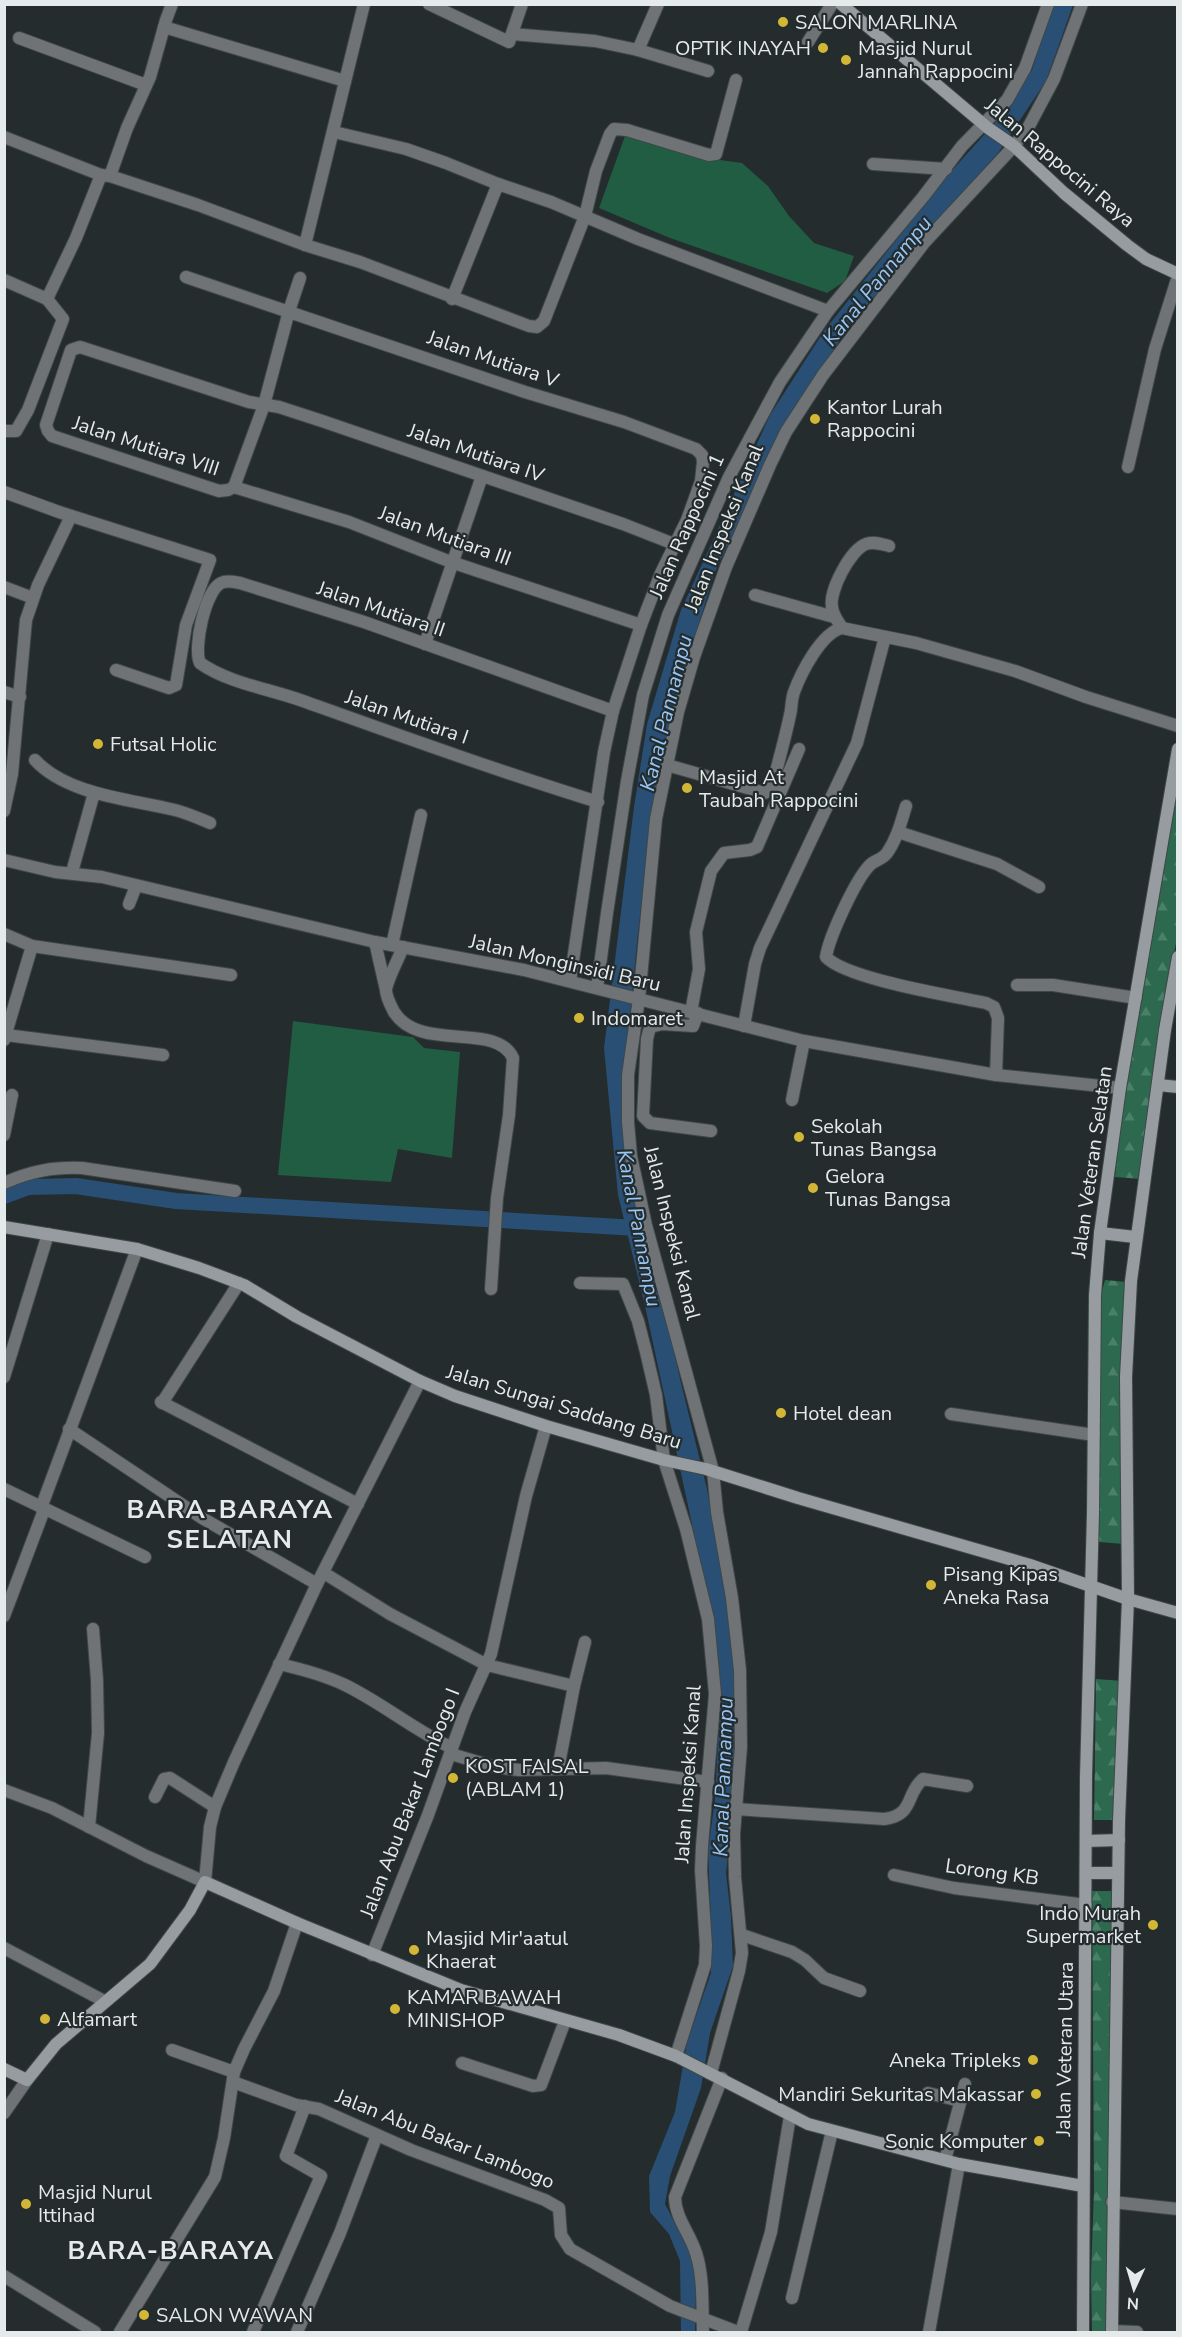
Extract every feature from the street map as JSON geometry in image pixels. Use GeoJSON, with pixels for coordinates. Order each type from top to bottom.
{"type":"FeatureCollection","features":[{"type":"Feature","properties":{"kind":"main road","name":"Jalan Rappocini Raya"},"geometry":{"type":"LineString","coordinates":[[841,4],[985,125],[1012,144],[1064,193],[1127,244],[1146,259],[1178,275]]}},
{"type":"Feature","properties":{"kind":"main road","name":"Jalan Veteran Selatan"},"geometry":{"type":"LineString","coordinates":[[1092,1585],[1095,1295],[1100,1233],[1120,1088],[1178,749]]}},
{"type":"Feature","properties":{"kind":"main road"},"geometry":{"type":"LineString","coordinates":[[1112,2332],[1118,1873],[1128,1599],[1126,1377],[1135,1237],[1178,957]]}},
{"type":"Feature","properties":{"kind":"main road"},"geometry":{"type":"LineString","coordinates":[[1158,1085],[1178,1087]]}},
{"type":"Feature","properties":{"kind":"main road","name":"Jalan Sungai Saddang Baru"},"geometry":{"type":"LineString","coordinates":[[6,1227],[137,1249],[239,1283],[297,1317],[420,1381],[454,1396],[546,1426],[668,1461],[710,1470],[1030,1565],[1128,1599],[1178,1613]]}},
{"type":"Feature","properties":{"kind":"main road"},"geometry":{"type":"LineString","coordinates":[[1100,1233],[1135,1237]]}},
{"type":"Feature","properties":{"kind":"main road","name":"Jalan Veteran Utara"},"geometry":{"type":"LineString","coordinates":[[1083,2332],[1086,1841],[1092,1585]]}},
{"type":"Feature","properties":{"kind":"main road"},"geometry":{"type":"LineString","coordinates":[[1086,1841],[1119,1840]]}},
{"type":"Feature","properties":{"kind":"main road"},"geometry":{"type":"LineString","coordinates":[[1086,1873],[1118,1873]]}},
{"type":"Feature","properties":{"kind":"main road"},"geometry":{"type":"LineString","coordinates":[[4,2069],[27,2080],[56,2043],[150,1964],[190,1910],[205,1882],[372,1955],[461,1990],[627,2038],[679,2058],[790,2116],[832,2131],[959,2164],[1083,2186]]}},
{"type":"Feature","properties":{"kind":"street"},"geometry":{"type":"LineString","coordinates":[[47,299],[146,85],[172,4]]}},
{"type":"Feature","properties":{"kind":"street"},"geometry":{"type":"LineString","coordinates":[[306,245],[364,4]]}},
{"type":"Feature","properties":{"kind":"street"},"geometry":{"type":"LineString","coordinates":[[429,4],[509,42],[522,4]]}},
{"type":"Feature","properties":{"kind":"street"},"geometry":{"type":"LineString","coordinates":[[638,50],[658,4]]}},
{"type":"Feature","properties":{"kind":"street"},"geometry":{"type":"LineString","coordinates":[[808,42],[832,4]]}},
{"type":"Feature","properties":{"kind":"street","name":"Jalan Rappocini 1"},"geometry":{"type":"LineString","coordinates":[[599,989],[607,913],[643,695],[668,615],[750,435],[780,382],[828,311],[946,169],[962,146],[1007,100],[1025,68],[1048,4]]}},
{"type":"Feature","properties":{"kind":"street","name":"Jalan Inspeksi Kanal"},"geometry":{"type":"LineString","coordinates":[[713,2074],[739,1971],[742,1935],[735,1877],[736,1809],[741,1737],[740,1670],[732,1598],[710,1470],[652,1248],[631,1156],[628,1076],[656,819],[678,712],[709,612],[760,486],[786,432],[823,375],[924,243],[1029,126],[1046,97],[1082,4]]}},
{"type":"Feature","properties":{"kind":"street"},"geometry":{"type":"LineString","coordinates":[[164,27],[345,81]]}},
{"type":"Feature","properties":{"kind":"street"},"geometry":{"type":"LineString","coordinates":[[512,34],[595,40],[638,50],[708,72]]}},
{"type":"Feature","properties":{"kind":"street"},"geometry":{"type":"LineString","coordinates":[[19,38],[146,85]]}},
{"type":"Feature","properties":{"kind":"street"},"geometry":{"type":"LineString","coordinates":[[4,137],[106,175],[360,262],[452,299],[529,326],[541,324],[586,210],[606,143],[614,129],[627,130],[709,155],[716,154],[736,80]]}},
{"type":"Feature","properties":{"kind":"street"},"geometry":{"type":"LineString","coordinates":[[333,132],[406,149],[551,202],[586,210],[638,240],[828,311]]}},
{"type":"Feature","properties":{"kind":"street"},"geometry":{"type":"LineString","coordinates":[[873,164],[946,169]]}},
{"type":"Feature","properties":{"kind":"street"},"geometry":{"type":"LineString","coordinates":[[452,299],[498,184]]}},
{"type":"Feature","properties":{"kind":"street"},"geometry":{"type":"LineString","coordinates":[[1128,467],[1155,349],[1178,275]]}},
{"type":"Feature","properties":{"kind":"street","name":"Jalan Mutiara V"},"geometry":{"type":"LineString","coordinates":[[186,277],[525,392],[624,422],[696,449],[702,455],[703,471],[687,519],[674,544]]}},
{"type":"Feature","properties":{"kind":"street"},"geometry":{"type":"LineString","coordinates":[[234,487],[264,405],[300,278]]}},
{"type":"Feature","properties":{"kind":"street"},"geometry":{"type":"LineString","coordinates":[[4,280],[47,299],[63,319],[19,428],[16,431],[5,430]]}},
{"type":"Feature","properties":{"kind":"street","name":"Jalan Mutiara IV"},"geometry":{"type":"LineString","coordinates":[[48,432],[46,425],[71,351],[75,347],[249,402],[354,431],[674,544]]}},
{"type":"Feature","properties":{"kind":"street","name":"Jalan Mutiara VIII"},"geometry":{"type":"LineString","coordinates":[[48,432],[52,436],[219,491],[234,487]]}},
{"type":"Feature","properties":{"kind":"street"},"geometry":{"type":"LineString","coordinates":[[425,644],[482,476]]}},
{"type":"Feature","properties":{"kind":"street","name":"Jalan Mutiara III"},"geometry":{"type":"LineString","coordinates":[[234,487],[349,522],[451,562],[641,625]]}},
{"type":"Feature","properties":{"kind":"street"},"geometry":{"type":"LineString","coordinates":[[4,492],[210,560],[186,625],[176,685],[169,688],[116,670]]}},
{"type":"Feature","properties":{"kind":"street"},"geometry":{"type":"LineString","coordinates":[[4,812],[21,697],[26,620],[33,598],[71,516]]}},
{"type":"Feature","properties":{"kind":"street"},"geometry":{"type":"LineString","coordinates":[[842,628],[834,617],[831,607],[832,596],[842,571],[853,554],[868,543],[889,546]]}},
{"type":"Feature","properties":{"kind":"street"},"geometry":{"type":"LineString","coordinates":[[570,981],[604,752],[613,711],[641,625],[674,544]]}},
{"type":"Feature","properties":{"kind":"street","name":"Jalan Mutiara II"},"geometry":{"type":"LineString","coordinates":[[204,666],[198,659],[201,626],[213,592],[222,582],[230,581],[285,596],[613,711]]}},
{"type":"Feature","properties":{"kind":"street"},"geometry":{"type":"LineString","coordinates":[[4,588],[33,598]]}},
{"type":"Feature","properties":{"kind":"street"},"geometry":{"type":"LineString","coordinates":[[755,595],[834,617]]}},
{"type":"Feature","properties":{"kind":"street"},"geometry":{"type":"LineString","coordinates":[[667,765],[765,793],[772,787],[793,694],[821,643],[835,630],[842,628],[916,643],[1016,670],[1086,697],[1178,726]]}},
{"type":"Feature","properties":{"kind":"street"},"geometry":{"type":"LineString","coordinates":[[744,1026],[760,948],[857,743],[885,637]]}},
{"type":"Feature","properties":{"kind":"street","name":"Jalan Mutiara I"},"geometry":{"type":"LineString","coordinates":[[204,666],[236,681],[270,689],[433,748],[598,802]]}},
{"type":"Feature","properties":{"kind":"street"},"geometry":{"type":"LineString","coordinates":[[4,692],[21,697]]}},
{"type":"Feature","properties":{"kind":"street"},"geometry":{"type":"LineString","coordinates":[[711,1131],[650,1123],[643,1116],[647,1039],[650,1027],[662,1024],[693,1026],[694,996],[699,969],[696,932],[711,871],[724,853],[757,847],[799,750]]}},
{"type":"Feature","properties":{"kind":"street"},"geometry":{"type":"LineString","coordinates":[[35,760],[47,772],[94,794],[176,811],[210,823]]}},
{"type":"Feature","properties":{"kind":"street"},"geometry":{"type":"LineString","coordinates":[[72,872],[94,794]]}},
{"type":"Feature","properties":{"kind":"street"},"geometry":{"type":"LineString","coordinates":[[906,806],[898,832],[887,853],[867,867],[835,929],[826,957],[839,966],[875,978],[986,1003],[994,1007],[998,1018],[996,1075]]}},
{"type":"Feature","properties":{"kind":"street"},"geometry":{"type":"LineString","coordinates":[[386,990],[397,946],[421,814]]}},
{"type":"Feature","properties":{"kind":"street"},"geometry":{"type":"LineString","coordinates":[[898,832],[997,864],[1040,887]]}},
{"type":"Feature","properties":{"kind":"street","name":"Jalan Monginsidi Baru"},"geometry":{"type":"LineString","coordinates":[[4,860],[55,872],[72,872],[214,903],[375,942],[570,981],[804,1041],[996,1075],[1120,1088]]}},
{"type":"Feature","properties":{"kind":"street"},"geometry":{"type":"LineString","coordinates":[[129,904],[136,886]]}},
{"type":"Feature","properties":{"kind":"street"},"geometry":{"type":"LineString","coordinates":[[4,934],[32,946],[231,975]]}},
{"type":"Feature","properties":{"kind":"street"},"geometry":{"type":"LineString","coordinates":[[375,942],[389,1004],[401,1022],[419,1031],[435,1035],[497,1042],[511,1054],[514,1064],[497,1198],[490,1289]]}},
{"type":"Feature","properties":{"kind":"street"},"geometry":{"type":"LineString","coordinates":[[32,946],[5,1038],[163,1055]]}},
{"type":"Feature","properties":{"kind":"street"},"geometry":{"type":"LineString","coordinates":[[1017,985],[1053,986],[1136,998]]}},
{"type":"Feature","properties":{"kind":"street"},"geometry":{"type":"LineString","coordinates":[[792,1100],[804,1041]]}},
{"type":"Feature","properties":{"kind":"street"},"geometry":{"type":"LineString","coordinates":[[4,1135],[12,1095]]}},
{"type":"Feature","properties":{"kind":"street"},"geometry":{"type":"LineString","coordinates":[[4,1183],[33,1171],[59,1167],[82,1168],[235,1191]]}},
{"type":"Feature","properties":{"kind":"street"},"geometry":{"type":"LineString","coordinates":[[4,1377],[48,1234]]}},
{"type":"Feature","properties":{"kind":"street"},"geometry":{"type":"LineString","coordinates":[[4,1616],[69,1429],[137,1249]]}},
{"type":"Feature","properties":{"kind":"street","name":"Jalan Inspeksi Kanal"},"geometry":{"type":"LineString","coordinates":[[580,1283],[620,1282],[625,1287],[638,1321],[656,1395],[668,1461],[708,1619],[715,1694],[701,1870],[705,1919],[705,1965],[679,2058]]}},
{"type":"Feature","properties":{"kind":"street"},"geometry":{"type":"LineString","coordinates":[[239,1283],[161,1402],[358,1504]]}},
{"type":"Feature","properties":{"kind":"street"},"geometry":{"type":"LineString","coordinates":[[4,1790],[52,1808],[146,1856],[205,1882],[210,1827],[215,1807],[250,1722],[420,1381]]}},
{"type":"Feature","properties":{"kind":"street"},"geometry":{"type":"LineString","coordinates":[[951,1414],[1094,1435]]}},
{"type":"Feature","properties":{"kind":"street"},"geometry":{"type":"LineString","coordinates":[[487,1665],[498,1629],[526,1496],[546,1426]]}},
{"type":"Feature","properties":{"kind":"street"},"geometry":{"type":"LineString","coordinates":[[69,1429],[202,1518],[408,1625],[487,1665],[574,1686]]}},
{"type":"Feature","properties":{"kind":"street"},"geometry":{"type":"LineString","coordinates":[[4,1489],[145,1557]]}},
{"type":"Feature","properties":{"kind":"street"},"geometry":{"type":"LineString","coordinates":[[89,1827],[98,1733],[93,1629]]}},
{"type":"Feature","properties":{"kind":"street"},"geometry":{"type":"LineString","coordinates":[[558,1768],[585,1642]]}},
{"type":"Feature","properties":{"kind":"street"},"geometry":{"type":"LineString","coordinates":[[279,1664],[346,1685],[451,1751],[495,1767],[519,1770],[615,1769],[708,1782]]}},
{"type":"Feature","properties":{"kind":"street","name":"Jalan Abu Bakar Lambogo I"},"geometry":{"type":"LineString","coordinates":[[372,1955],[465,1712],[487,1665]]}},
{"type":"Feature","properties":{"kind":"street"},"geometry":{"type":"LineString","coordinates":[[155,1797],[164,1779],[170,1778],[215,1807]]}},
{"type":"Feature","properties":{"kind":"street"},"geometry":{"type":"LineString","coordinates":[[736,1809],[884,1819],[902,1813],[923,1779],[967,1786]]}},
{"type":"Feature","properties":{"kind":"street","name":"Lorong KB"},"geometry":{"type":"LineString","coordinates":[[894,1875],[954,1888],[1086,1905]]}},
{"type":"Feature","properties":{"kind":"street"},"geometry":{"type":"LineString","coordinates":[[120,2332],[215,2177],[234,2077],[244,2049],[274,1991],[297,1923]]}},
{"type":"Feature","properties":{"kind":"street"},"geometry":{"type":"LineString","coordinates":[[742,1935],[792,1952],[805,1960],[824,1978],[860,1991]]}},
{"type":"Feature","properties":{"kind":"street"},"geometry":{"type":"LineString","coordinates":[[4,1948],[104,2001]]}},
{"type":"Feature","properties":{"kind":"street"},"geometry":{"type":"LineString","coordinates":[[462,2063],[533,2086],[541,2085],[565,2021]]}},
{"type":"Feature","properties":{"kind":"street","name":"Jalan Abu Bakar Lambogo"},"geometry":{"type":"LineString","coordinates":[[172,2050],[296,2105],[319,2109],[411,2150],[521,2189],[555,2205],[560,2208],[562,2240],[570,2249],[670,2306],[700,2318]]}},
{"type":"Feature","properties":{"kind":"street"},"geometry":{"type":"LineString","coordinates":[[703,2332],[700,2318],[697,2255],[676,2212],[675,2197],[713,2074]]}},
{"type":"Feature","properties":{"kind":"street"},"geometry":{"type":"LineString","coordinates":[[4,2113],[27,2080]]}},
{"type":"Feature","properties":{"kind":"street"},"geometry":{"type":"LineString","coordinates":[[945,2160],[965,2085]]}},
{"type":"Feature","properties":{"kind":"street"},"geometry":{"type":"LineString","coordinates":[[928,2093],[960,2101]]}},
{"type":"Feature","properties":{"kind":"street"},"geometry":{"type":"LineString","coordinates":[[253,2332],[321,2176],[286,2156],[305,2106]]}},
{"type":"Feature","properties":{"kind":"street"},"geometry":{"type":"LineString","coordinates":[[700,2318],[740,2332],[771,2232],[790,2116]]}},
{"type":"Feature","properties":{"kind":"street"},"geometry":{"type":"LineString","coordinates":[[792,2298],[832,2131]]}},
{"type":"Feature","properties":{"kind":"street"},"geometry":{"type":"LineString","coordinates":[[297,2332],[340,2233],[377,2135]]}},
{"type":"Feature","properties":{"kind":"street"},"geometry":{"type":"LineString","coordinates":[[929,2332],[959,2164]]}},
{"type":"Feature","properties":{"kind":"street"},"geometry":{"type":"LineString","coordinates":[[1113,2202],[1178,2209]]}},
{"type":"Feature","properties":{"kind":"street"},"geometry":{"type":"LineString","coordinates":[[4,2276],[95,2332]]}},
{"type":"Feature","properties":{"kind":"street"},"geometry":{"type":"LineString","coordinates":[[1112,2332],[1137,2332]]}},
{"type":"Feature","properties":{"kind":"green space"},"geometry":{"type":"Polygon","coordinates":[[[626,133],[720,160],[742,163],[768,186],[789,216],[814,243],[854,256],[845,281],[827,293],[670,238],[599,208],[626,133]]]}},
{"type":"Feature","properties":{"kind":"green space"},"geometry":{"type":"Polygon","coordinates":[[[1177,786],[1177,937],[1161,1029],[1141,1179],[1115,1177],[1125,1088],[1177,786]]]}},
{"type":"Feature","properties":{"kind":"green space"},"geometry":{"type":"Polygon","coordinates":[[[293,1021],[413,1037],[424,1048],[460,1052],[452,1158],[398,1149],[391,1182],[278,1175],[293,1021]]]}},
{"type":"Feature","properties":{"kind":"green space"},"geometry":{"type":"Polygon","coordinates":[[[1105,1280],[1127,1282],[1124,1544],[1099,1542],[1100,1298],[1105,1280]]]}},
{"type":"Feature","properties":{"kind":"green space"},"geometry":{"type":"Polygon","coordinates":[[[1096,1679],[1123,1681],[1113,1820],[1094,1820],[1096,1679]]]}},
{"type":"Feature","properties":{"kind":"green space"},"geometry":{"type":"Polygon","coordinates":[[[1092,1891],[1114,1891],[1108,2332],[1092,2332],[1094,2189],[1092,1891]]]}},
{"type":"Feature","properties":{"kind":"water","name":"Kanal Pannampu"},"geometry":{"type":"Polygon","coordinates":[[[1053,5],[1073,5],[1046,81],[998,153],[848,327],[777,441],[714,574],[672,712],[667,765],[653,805],[625,1071],[626,1134],[707,1489],[731,1611],[738,1749],[726,1873],[733,1966],[710,2033],[701,2088],[670,2176],[665,2204],[693,2259],[696,2286],[695,2332],[681,2332],[680,2261],[669,2234],[650,2212],[649,2176],[675,2112],[687,2042],[711,1973],[708,1851],[715,1799],[720,1704],[715,1631],[645,1306],[618,1195],[604,1048],[634,807],[647,724],[681,610],[770,415],[824,331],[946,177],[1002,115],[1032,70],[1053,5]]]}},
{"type":"Feature","properties":{"kind":"waterway","name":"Kanal Pannampu"},"geometry":{"type":"LineString","coordinates":[[4,1196],[28,1187],[76,1186],[176,1201],[637,1228]]}},
{"type":"Feature","properties":{"kind":"place","name":"SALON MARLINA"},"geometry":{"type":"Point","coordinates":[783,22]}},
{"type":"Feature","properties":{"kind":"place","name":"OPTIK INAYAH"},"geometry":{"type":"Point","coordinates":[823,48]}},
{"type":"Feature","properties":{"kind":"place","name":"Masjid Nurul Jannah Rappocini"},"geometry":{"type":"Point","coordinates":[846,60]}},
{"type":"Feature","properties":{"kind":"place","name":"Kantor Lurah Rappocini"},"geometry":{"type":"Point","coordinates":[815,419]}},
{"type":"Feature","properties":{"kind":"place","name":"Futsal Holic"},"geometry":{"type":"Point","coordinates":[98,744]}},
{"type":"Feature","properties":{"kind":"place","name":"Masjid At Taubah Rappocini"},"geometry":{"type":"Point","coordinates":[687,788]}},
{"type":"Feature","properties":{"kind":"place","name":"Indomaret"},"geometry":{"type":"Point","coordinates":[579,1018]}},
{"type":"Feature","properties":{"kind":"place","name":"Sekolah Tunas Bangsa"},"geometry":{"type":"Point","coordinates":[799,1137]}},
{"type":"Feature","properties":{"kind":"place","name":"Gelora Tunas Bangsa"},"geometry":{"type":"Point","coordinates":[813,1188]}},
{"type":"Feature","properties":{"kind":"place","name":"Hotel dean"},"geometry":{"type":"Point","coordinates":[781,1413]}},
{"type":"Feature","properties":{"kind":"place","name":"Pisang Kipas Aneka Rasa"},"geometry":{"type":"Point","coordinates":[931,1585]}},
{"type":"Feature","properties":{"kind":"place","name":"KOST FAISAL (ABLAM 1)"},"geometry":{"type":"Point","coordinates":[453,1778]}},
{"type":"Feature","properties":{"kind":"place","name":"Indo Murah Supermarket"},"geometry":{"type":"Point","coordinates":[1153,1925]}},
{"type":"Feature","properties":{"kind":"place","name":"Masjid Mir'aatul Khaerat"},"geometry":{"type":"Point","coordinates":[414,1950]}},
{"type":"Feature","properties":{"kind":"place","name":"KAMAR BAWAH MINISHOP"},"geometry":{"type":"Point","coordinates":[395,2009]}},
{"type":"Feature","properties":{"kind":"place","name":"Alfamart"},"geometry":{"type":"Point","coordinates":[45,2019]}},
{"type":"Feature","properties":{"kind":"place","name":"Aneka Tripleks"},"geometry":{"type":"Point","coordinates":[1033,2060]}},
{"type":"Feature","properties":{"kind":"place","name":"Mandiri Sekuritas Makassar"},"geometry":{"type":"Point","coordinates":[1036,2094]}},
{"type":"Feature","properties":{"kind":"place","name":"Sonic Komputer"},"geometry":{"type":"Point","coordinates":[1039,2141]}},
{"type":"Feature","properties":{"kind":"place","name":"Masjid Nurul Ittihad"},"geometry":{"type":"Point","coordinates":[26,2204]}},
{"type":"Feature","properties":{"kind":"place","name":"SALON WAWAN"},"geometry":{"type":"Point","coordinates":[144,2315]}},
{"type":"Feature","properties":{"kind":"district","name":"BARA-BARAYA SELATAN"},"geometry":{"type":"Point","coordinates":[230,1524]}},
{"type":"Feature","properties":{"kind":"district","name":"BARA-BARAYA"},"geometry":{"type":"Point","coordinates":[171,2250]}}]}
